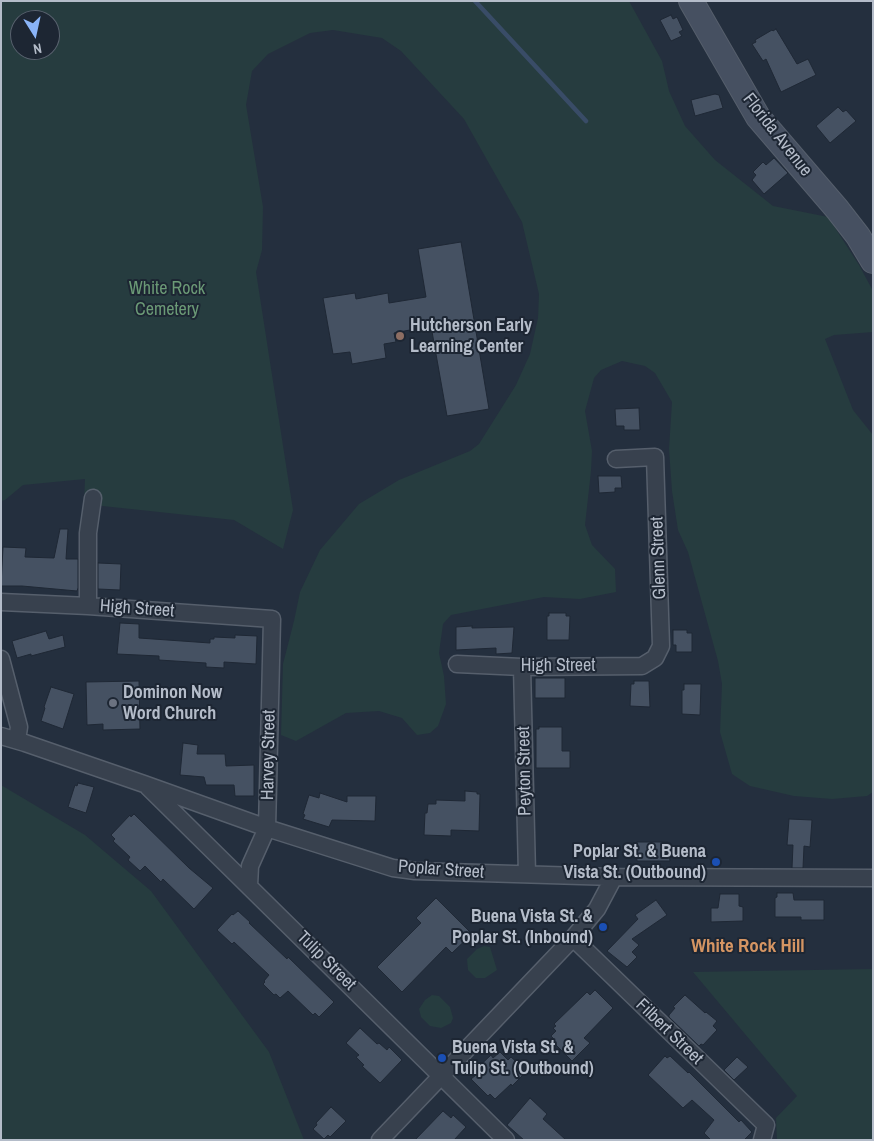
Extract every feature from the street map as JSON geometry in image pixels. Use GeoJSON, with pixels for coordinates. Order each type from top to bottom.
{"type":"FeatureCollection","features":[{"type":"Feature","properties":{"kind":"main road","name":"Florida Avenue"},"geometry":{"type":"LineString","coordinates":[[691,1],[758,117],[858,236],[873,261]]}},
{"type":"Feature","properties":{"kind":"street","name":"Glenn Street"},"geometry":{"type":"LineString","coordinates":[[616,459],[656,457],[661,646],[656,658]]}},
{"type":"Feature","properties":{"kind":"street"},"geometry":{"type":"LineString","coordinates":[[88,606],[88,532],[94,498]]}},
{"type":"Feature","properties":{"kind":"street","name":"High Street"},"geometry":{"type":"LineString","coordinates":[[1,602],[272,619]]}},
{"type":"Feature","properties":{"kind":"street","name":"Harvey Street"},"geometry":{"type":"LineString","coordinates":[[250,886],[250,866],[267,828],[272,619]]}},
{"type":"Feature","properties":{"kind":"street","name":"High Street"},"geometry":{"type":"LineString","coordinates":[[457,664],[522,667],[642,666],[656,658]]}},
{"type":"Feature","properties":{"kind":"street"},"geometry":{"type":"LineString","coordinates":[[1,659],[19,727],[9,738]]}},
{"type":"Feature","properties":{"kind":"street","name":"Peyton Street"},"geometry":{"type":"LineString","coordinates":[[522,667],[528,874]]}},
{"type":"Feature","properties":{"kind":"street","name":"Poplar Street"},"geometry":{"type":"LineString","coordinates":[[9,738],[267,828],[393,868],[415,871],[614,877],[873,878]]}},
{"type":"Feature","properties":{"kind":"street","name":"Tulip Street"},"geometry":{"type":"LineString","coordinates":[[144,784],[250,886],[506,1140]]}},
{"type":"Feature","properties":{"kind":"street"},"geometry":{"type":"LineString","coordinates":[[380,1140],[573,938],[597,909],[614,877]]}},
{"type":"Feature","properties":{"kind":"street","name":"Filbert Street"},"geometry":{"type":"LineString","coordinates":[[573,938],[764,1132]]}},
{"type":"Feature","properties":{"kind":"green space","name":"White Rock Cemetery"},"geometry":{"type":"Polygon","coordinates":[[[1,1],[629,1],[662,61],[669,91],[685,126],[715,160],[773,206],[828,217],[859,265],[873,291],[873,332],[834,335],[825,339],[853,410],[873,435],[873,792],[867,796],[832,799],[794,796],[750,786],[732,774],[720,732],[722,684],[718,661],[688,552],[678,530],[672,491],[669,449],[672,402],[655,373],[645,366],[622,361],[601,370],[594,378],[585,411],[592,451],[585,525],[592,545],[615,569],[616,592],[580,599],[544,597],[451,615],[443,624],[439,653],[444,676],[446,704],[438,726],[430,733],[417,735],[402,718],[379,711],[346,713],[296,741],[281,735],[283,664],[300,592],[320,550],[359,504],[399,480],[470,451],[479,444],[516,385],[530,354],[538,318],[539,294],[522,222],[464,119],[401,51],[382,38],[333,30],[310,33],[268,54],[252,71],[246,105],[263,207],[262,250],[256,272],[293,510],[283,549],[234,520],[84,504],[85,479],[23,485],[5,500],[1,501],[1,1]]]}},
{"type":"Feature","properties":{"kind":"green space"},"geometry":{"type":"Polygon","coordinates":[[[1,785],[85,835],[151,891],[269,1052],[304,1140],[1,1140],[1,785]]]}},
{"type":"Feature","properties":{"kind":"green space"},"geometry":{"type":"Polygon","coordinates":[[[484,946],[490,947],[497,970],[485,978],[476,978],[468,970],[467,959],[477,949],[484,946]]]}},
{"type":"Feature","properties":{"kind":"green space"},"geometry":{"type":"Polygon","coordinates":[[[873,969],[873,1140],[777,1140],[776,1118],[797,1096],[693,972],[873,969]]]}},
{"type":"Feature","properties":{"kind":"green space"},"geometry":{"type":"Polygon","coordinates":[[[432,995],[439,996],[450,1007],[453,1018],[451,1023],[441,1028],[430,1026],[421,1017],[419,1009],[425,1000],[432,995]]]}},
{"type":"Feature","properties":{"kind":"building"},"geometry":{"type":"Polygon","coordinates":[[[671,15],[673,19],[677,17],[683,30],[679,32],[682,36],[671,41],[660,20],[671,15]]]}},
{"type":"Feature","properties":{"kind":"building"},"geometry":{"type":"Polygon","coordinates":[[[776,29],[797,64],[808,59],[816,75],[781,92],[766,59],[763,61],[752,44],[756,42],[755,40],[776,29]]]}},
{"type":"Feature","properties":{"kind":"building"},"geometry":{"type":"Polygon","coordinates":[[[715,94],[719,95],[723,108],[695,116],[691,100],[715,94]]]}},
{"type":"Feature","properties":{"kind":"building"},"geometry":{"type":"Polygon","coordinates":[[[838,107],[843,112],[846,110],[856,121],[830,143],[816,126],[838,107]]]}},
{"type":"Feature","properties":{"kind":"building"},"geometry":{"type":"Polygon","coordinates":[[[774,158],[788,173],[764,194],[752,180],[756,175],[753,172],[763,162],[766,165],[774,158]]]}},
{"type":"Feature","properties":{"kind":"building"},"geometry":{"type":"Polygon","coordinates":[[[461,242],[489,409],[447,416],[431,326],[394,333],[396,342],[384,344],[386,358],[352,364],[350,352],[333,354],[323,298],[355,293],[356,299],[388,293],[389,303],[426,297],[418,249],[461,242]]]}},
{"type":"Feature","properties":{"kind":"building"},"geometry":{"type":"Polygon","coordinates":[[[639,408],[640,430],[624,430],[624,426],[616,426],[615,409],[639,408]]]}},
{"type":"Feature","properties":{"kind":"building"},"geometry":{"type":"Polygon","coordinates":[[[598,476],[621,476],[622,488],[615,488],[615,492],[599,493],[598,476]]]}},
{"type":"Feature","properties":{"kind":"building"},"geometry":{"type":"Polygon","coordinates":[[[60,529],[68,529],[66,559],[78,559],[77,591],[1,586],[3,547],[26,548],[25,557],[54,558],[60,529]]]}},
{"type":"Feature","properties":{"kind":"building"},"geometry":{"type":"Polygon","coordinates":[[[98,563],[121,564],[120,590],[98,589],[98,563]]]}},
{"type":"Feature","properties":{"kind":"building"},"geometry":{"type":"Polygon","coordinates":[[[549,613],[566,613],[566,616],[570,616],[569,640],[547,640],[547,616],[549,616],[549,613]]]}},
{"type":"Feature","properties":{"kind":"building"},"geometry":{"type":"Polygon","coordinates":[[[120,623],[139,624],[139,638],[210,643],[210,639],[214,639],[214,637],[235,638],[235,635],[257,636],[256,664],[224,662],[224,668],[206,667],[206,663],[159,660],[159,656],[117,654],[120,623]]]}},
{"type":"Feature","properties":{"kind":"building"},"geometry":{"type":"Polygon","coordinates":[[[472,626],[472,628],[514,627],[512,653],[496,654],[496,648],[456,650],[456,627],[472,626]]]}},
{"type":"Feature","properties":{"kind":"building"},"geometry":{"type":"Polygon","coordinates":[[[673,630],[687,630],[687,633],[692,633],[692,652],[676,652],[676,645],[673,645],[673,630]]]}},
{"type":"Feature","properties":{"kind":"building"},"geometry":{"type":"Polygon","coordinates":[[[46,631],[49,639],[63,635],[65,647],[17,658],[12,641],[46,631]]]}},
{"type":"Feature","properties":{"kind":"building"},"geometry":{"type":"Polygon","coordinates":[[[535,678],[565,678],[565,698],[535,698],[535,678]]]}},
{"type":"Feature","properties":{"kind":"building","name":"Dominon Now Word Church"},"geometry":{"type":"Polygon","coordinates":[[[139,681],[140,729],[103,730],[103,724],[87,725],[86,682],[139,681]]]}},
{"type":"Feature","properties":{"kind":"building"},"geometry":{"type":"Polygon","coordinates":[[[634,681],[649,681],[650,707],[630,706],[631,684],[634,684],[634,681]]]}},
{"type":"Feature","properties":{"kind":"building"},"geometry":{"type":"Polygon","coordinates":[[[684,684],[701,684],[700,715],[682,714],[682,690],[684,690],[684,684]]]}},
{"type":"Feature","properties":{"kind":"building"},"geometry":{"type":"Polygon","coordinates":[[[51,687],[74,694],[63,729],[41,721],[51,687]]]}},
{"type":"Feature","properties":{"kind":"building"},"geometry":{"type":"Polygon","coordinates":[[[539,727],[562,727],[562,751],[570,751],[570,768],[536,768],[536,729],[539,729],[539,727]]]}},
{"type":"Feature","properties":{"kind":"building"},"geometry":{"type":"Polygon","coordinates":[[[183,743],[198,745],[197,754],[225,754],[226,766],[254,765],[254,796],[235,796],[234,785],[206,785],[204,777],[180,775],[183,743]]]}},
{"type":"Feature","properties":{"kind":"building"},"geometry":{"type":"Polygon","coordinates":[[[78,783],[94,787],[86,813],[68,807],[75,785],[77,786],[78,783]]]}},
{"type":"Feature","properties":{"kind":"building"},"geometry":{"type":"Polygon","coordinates":[[[465,791],[480,794],[479,831],[451,830],[451,836],[424,835],[425,813],[427,813],[428,804],[436,804],[436,800],[465,801],[465,791]]]}},
{"type":"Feature","properties":{"kind":"building"},"geometry":{"type":"Polygon","coordinates":[[[320,793],[347,802],[347,796],[376,796],[375,821],[332,820],[329,827],[303,819],[309,795],[319,798],[320,793]]]}},
{"type":"Feature","properties":{"kind":"building"},"geometry":{"type":"Polygon","coordinates":[[[134,814],[189,868],[213,888],[194,909],[163,879],[161,882],[145,866],[140,871],[128,860],[130,857],[113,841],[115,839],[111,835],[130,815],[131,817],[134,814]]]}},
{"type":"Feature","properties":{"kind":"building"},"geometry":{"type":"Polygon","coordinates":[[[789,819],[812,820],[810,847],[804,846],[803,868],[792,868],[793,845],[787,845],[789,819]]]}},
{"type":"Feature","properties":{"kind":"building"},"geometry":{"type":"Polygon","coordinates":[[[637,842],[668,842],[670,861],[637,861],[637,842]]]}},
{"type":"Feature","properties":{"kind":"building"},"geometry":{"type":"Polygon","coordinates":[[[777,893],[793,893],[794,900],[824,900],[824,920],[801,920],[801,917],[775,917],[775,898],[777,893]]]}},
{"type":"Feature","properties":{"kind":"building"},"geometry":{"type":"Polygon","coordinates":[[[720,894],[739,894],[739,906],[743,907],[743,921],[711,922],[711,908],[718,908],[720,894]]]}},
{"type":"Feature","properties":{"kind":"building"},"geometry":{"type":"Polygon","coordinates":[[[436,898],[472,934],[452,953],[446,947],[402,992],[377,967],[421,923],[416,918],[436,898]]]}},
{"type":"Feature","properties":{"kind":"building"},"geometry":{"type":"Polygon","coordinates":[[[656,900],[667,915],[632,939],[639,945],[632,952],[637,957],[627,967],[607,951],[638,919],[635,915],[656,900]]]}},
{"type":"Feature","properties":{"kind":"building"},"geometry":{"type":"Polygon","coordinates":[[[238,911],[334,1002],[319,1017],[315,1013],[313,1015],[288,991],[280,998],[276,994],[274,995],[263,984],[269,975],[234,942],[232,944],[217,930],[232,914],[238,911]]]}},
{"type":"Feature","properties":{"kind":"building"},"geometry":{"type":"Polygon","coordinates":[[[595,990],[613,1008],[584,1038],[590,1043],[572,1061],[552,1041],[554,1039],[551,1036],[556,1031],[553,1028],[556,1026],[554,1024],[587,992],[590,995],[595,990]]]}},
{"type":"Feature","properties":{"kind":"building"},"geometry":{"type":"Polygon","coordinates":[[[685,995],[717,1021],[713,1026],[717,1030],[703,1045],[699,1046],[669,1017],[675,1008],[673,1007],[685,995]]]}},
{"type":"Feature","properties":{"kind":"building"},"geometry":{"type":"Polygon","coordinates":[[[360,1028],[377,1044],[379,1043],[387,1050],[389,1047],[402,1060],[380,1083],[362,1066],[364,1065],[356,1057],[359,1055],[346,1043],[360,1028]]]}},
{"type":"Feature","properties":{"kind":"building"},"geometry":{"type":"Polygon","coordinates":[[[500,1052],[508,1060],[511,1057],[522,1067],[518,1071],[523,1075],[495,1099],[490,1094],[488,1096],[471,1079],[476,1075],[473,1072],[491,1055],[493,1058],[500,1052]]]}},
{"type":"Feature","properties":{"kind":"building"},"geometry":{"type":"Polygon","coordinates":[[[665,1056],[667,1058],[670,1056],[689,1072],[739,1122],[741,1120],[752,1132],[744,1140],[711,1140],[704,1133],[714,1120],[692,1100],[683,1108],[648,1075],[665,1056]]]}},
{"type":"Feature","properties":{"kind":"building"},"geometry":{"type":"Polygon","coordinates":[[[737,1057],[748,1067],[734,1080],[724,1070],[737,1057]]]}},
{"type":"Feature","properties":{"kind":"building"},"geometry":{"type":"Polygon","coordinates":[[[530,1098],[547,1114],[543,1119],[566,1140],[524,1140],[507,1125],[530,1098]]]}},
{"type":"Feature","properties":{"kind":"building"},"geometry":{"type":"Polygon","coordinates":[[[331,1107],[346,1121],[330,1137],[328,1135],[324,1139],[313,1129],[331,1107]]]}},
{"type":"Feature","properties":{"kind":"building"},"geometry":{"type":"Polygon","coordinates":[[[443,1111],[451,1118],[453,1115],[466,1127],[454,1140],[415,1140],[443,1111]]]}},
{"type":"Feature","properties":{"kind":"waterway"},"geometry":{"type":"LineString","coordinates":[[475,1],[586,121]]}},
{"type":"Feature","properties":{"kind":"place","name":"Hutcherson Early Learning Center"},"geometry":{"type":"Point","coordinates":[400,336]}},
{"type":"Feature","properties":{"kind":"place","name":"Dominon Now Word Church"},"geometry":{"type":"Point","coordinates":[113,703]}},
{"type":"Feature","properties":{"kind":"place","name":"Poplar St. & Buena Vista St. (Outbound)"},"geometry":{"type":"Point","coordinates":[716,862]}},
{"type":"Feature","properties":{"kind":"place","name":"Buena Vista St. & Poplar St. (Inbound)"},"geometry":{"type":"Point","coordinates":[603,927]}},
{"type":"Feature","properties":{"kind":"place","name":"Buena Vista St. & Tulip St. (Outbound)"},"geometry":{"type":"Point","coordinates":[442,1058]}},
{"type":"Feature","properties":{"kind":"district","name":"White Rock Hill"},"geometry":{"type":"Point","coordinates":[748,947]}}]}
